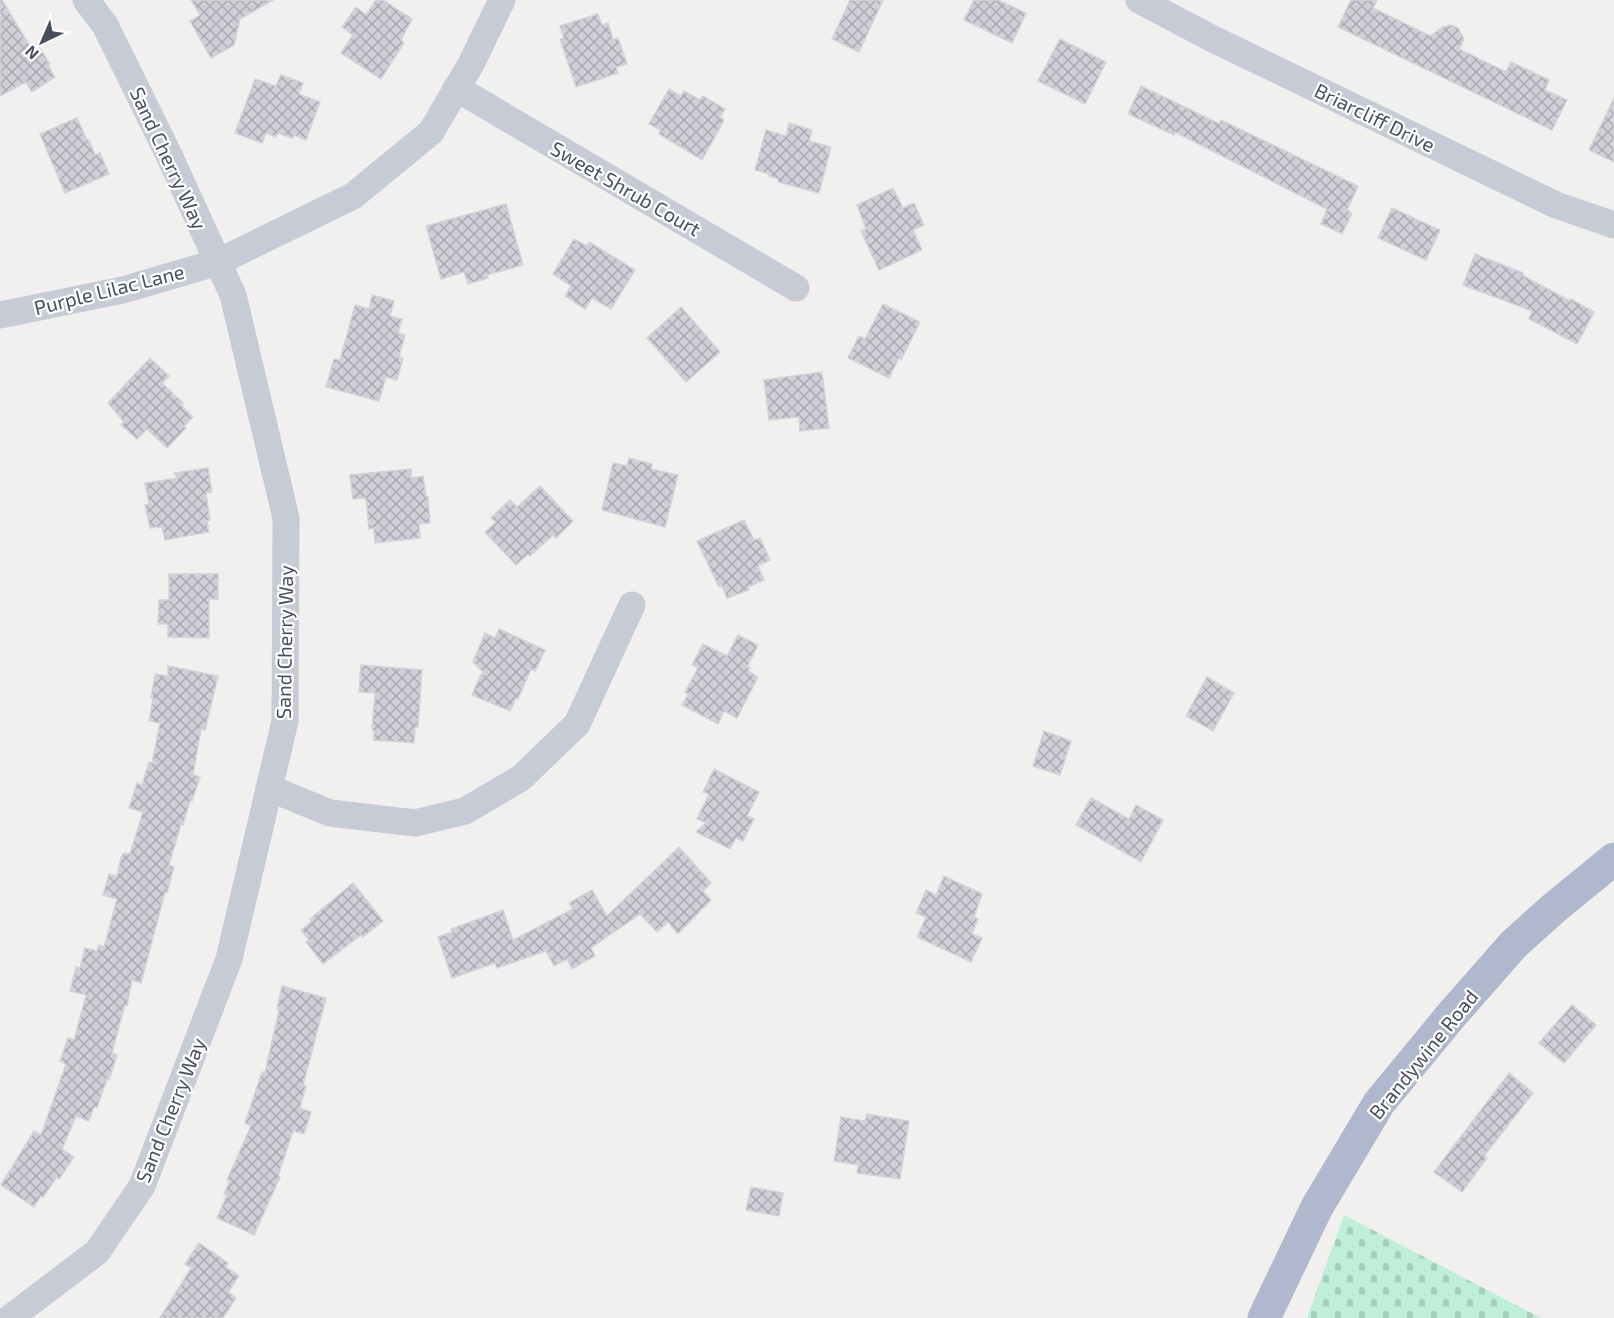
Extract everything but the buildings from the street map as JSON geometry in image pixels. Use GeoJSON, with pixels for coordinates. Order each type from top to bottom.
{"type":"FeatureCollection","features":[{"type":"Feature","properties":{"kind":"main road","name":"Brandywine Road"},"geometry":{"type":"LineString","coordinates":[[1264,1318],[1317,1207],[1379,1103],[1514,944],[1614,859]]}},
{"type":"Feature","properties":{"kind":"street","name":"Sand Cherry Way"},"geometry":{"type":"LineString","coordinates":[[10,1318],[96,1252],[142,1186],[229,959],[285,721],[286,518],[233,295],[168,153],[105,25],[86,0]]}},
{"type":"Feature","properties":{"kind":"street","name":"Purple Lilac Lane"},"geometry":{"type":"LineString","coordinates":[[0,315],[123,290],[218,262],[353,196],[430,132],[471,64],[502,0]]}},
{"type":"Feature","properties":{"kind":"street","name":"Briarcliff Drive"},"geometry":{"type":"LineString","coordinates":[[1139,0],[1224,44],[1556,205],[1614,225]]}},
{"type":"Feature","properties":{"kind":"street","name":"Sweet Shrub Court"},"geometry":{"type":"LineString","coordinates":[[456,88],[796,288]]}},
{"type":"Feature","properties":{"kind":"street"},"geometry":{"type":"LineString","coordinates":[[269,788],[330,813],[352,816],[416,823],[465,811],[521,778],[577,724],[632,605]]}},
{"type":"Feature","properties":{"kind":"green space"},"geometry":{"type":"Polygon","coordinates":[[[1344,1215],[1541,1318],[1307,1318],[1344,1215]]]}}]}
